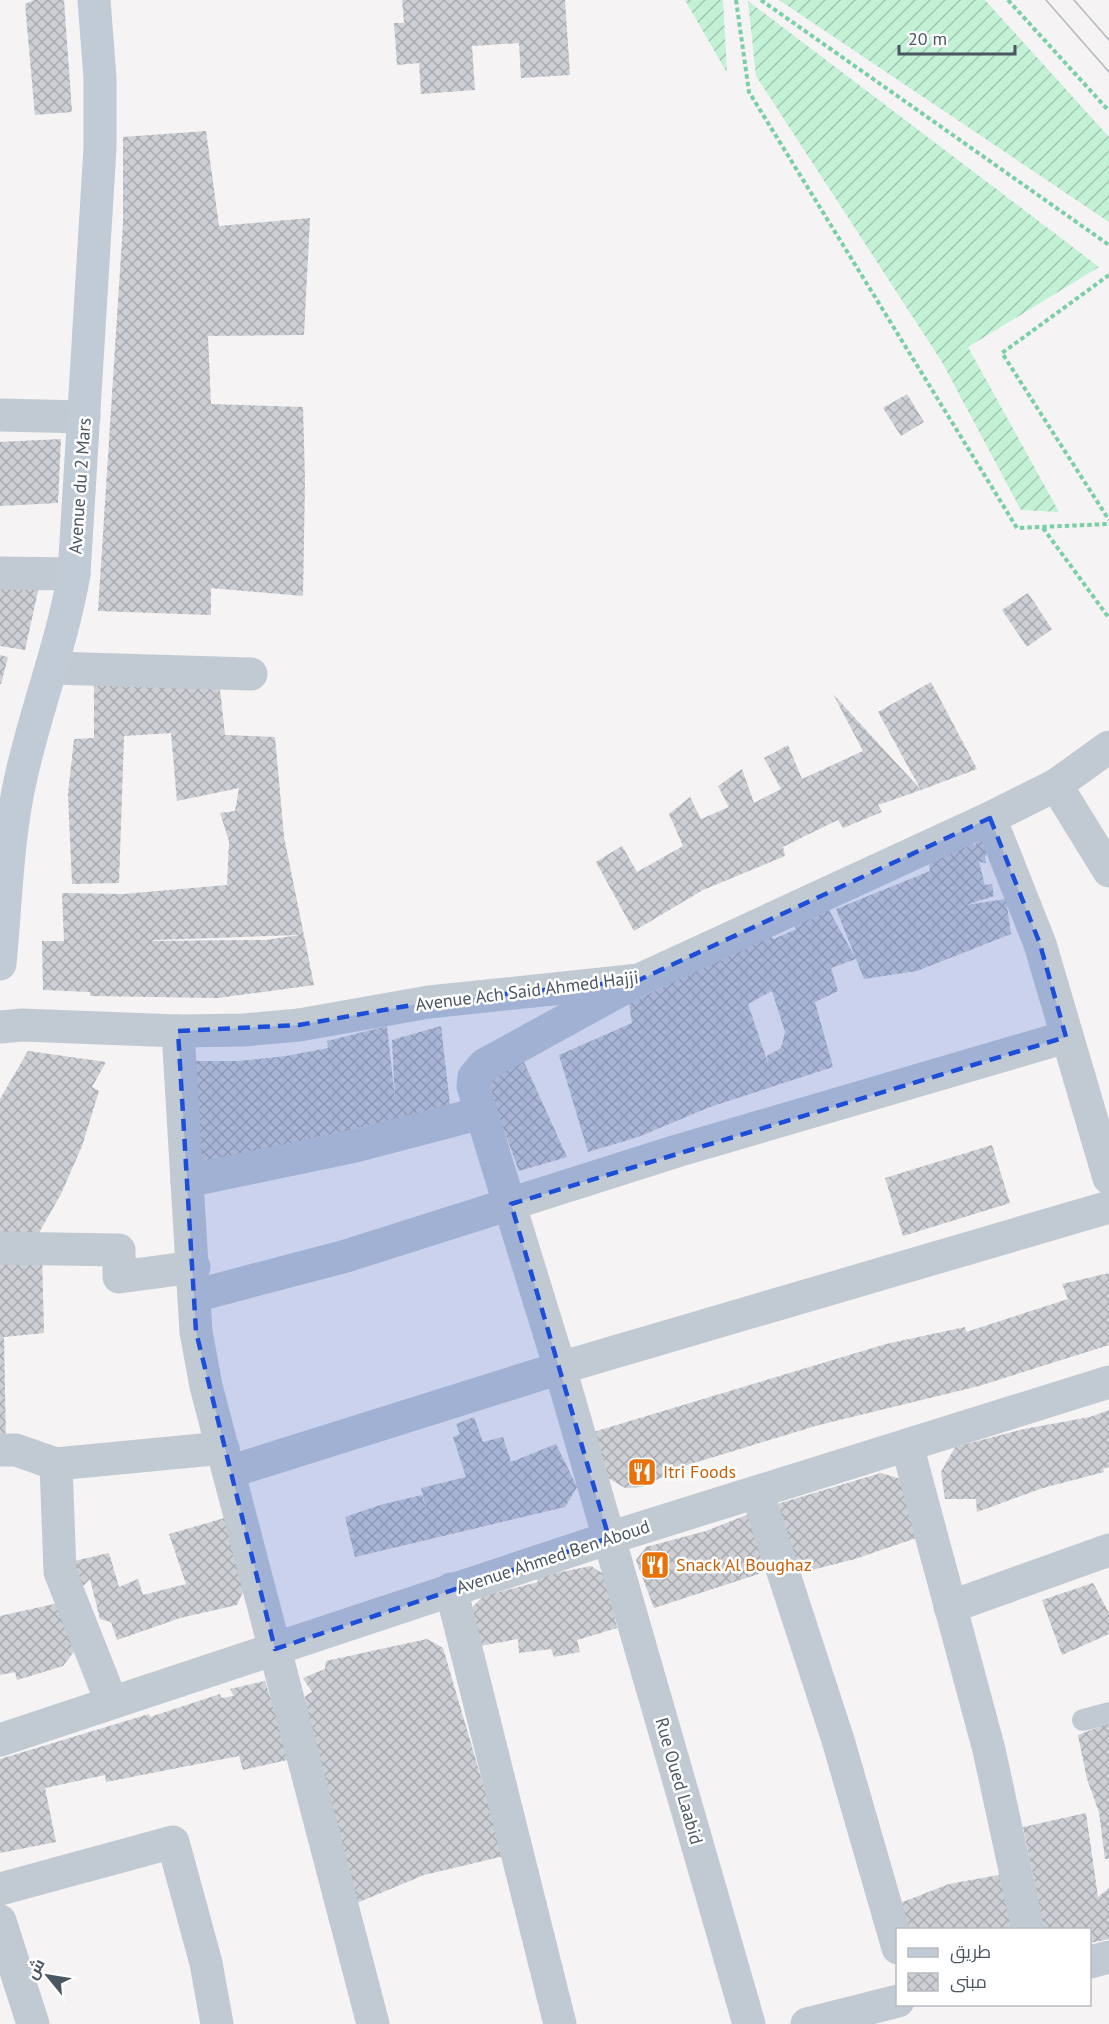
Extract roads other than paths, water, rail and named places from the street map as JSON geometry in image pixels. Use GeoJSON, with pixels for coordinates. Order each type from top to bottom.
{"type":"FeatureCollection","features":[{"type":"Feature","properties":{"kind":"street","name":"Avenue du 2 Mars"},"geometry":{"type":"LineString","coordinates":[[0,964],[12,829],[20,779],[65,623],[74,574],[100,148],[100,78],[94,0]]}},
{"type":"Feature","properties":{"kind":"street"},"geometry":{"type":"LineString","coordinates":[[0,415],[84,417]]}},
{"type":"Feature","properties":{"kind":"street"},"geometry":{"type":"LineString","coordinates":[[0,573],[74,574]]}},
{"type":"Feature","properties":{"kind":"street"},"geometry":{"type":"LineString","coordinates":[[52,668],[251,674]]}},
{"type":"Feature","properties":{"kind":"street","name":"Avenue Ach Said Ahmed Hajji"},"geometry":{"type":"LineString","coordinates":[[0,1027],[22,1025],[178,1031],[243,1030],[299,1024],[429,1002],[639,980],[990,818],[1056,784],[1109,747]]}},
{"type":"Feature","properties":{"kind":"street"},"geometry":{"type":"LineString","coordinates":[[1056,784],[1109,871]]}},
{"type":"Feature","properties":{"kind":"street"},"geometry":{"type":"LineString","coordinates":[[990,818],[1040,944],[1109,1178]]}},
{"type":"Feature","properties":{"kind":"street","name":"Rue Oued Laabid"},"geometry":{"type":"LineString","coordinates":[[639,980],[484,1065],[474,1077],[473,1086],[560,1368],[749,2024]]}},
{"type":"Feature","properties":{"kind":"street"},"geometry":{"type":"LineString","coordinates":[[178,1031],[196,1332],[226,1460],[373,2024]]}},
{"type":"Feature","properties":{"kind":"street"},"geometry":{"type":"LineString","coordinates":[[0,1248],[119,1250],[119,1277],[194,1281],[346,1256],[677,1151],[1066,1037]]}},
{"type":"Feature","properties":{"kind":"street"},"geometry":{"type":"LineString","coordinates":[[187,1181],[355,1146],[481,1113]]}},
{"type":"Feature","properties":{"kind":"street"},"geometry":{"type":"LineString","coordinates":[[0,1450],[16,1450],[56,1464],[226,1460],[560,1368],[1109,1207]]}},
{"type":"Feature","properties":{"kind":"street","name":"Avenue Ahmed Ben Aboud"},"geometry":{"type":"LineString","coordinates":[[0,1740],[451,1589],[1109,1382]]}},
{"type":"Feature","properties":{"kind":"street"},"geometry":{"type":"LineString","coordinates":[[907,1445],[989,1750],[1028,1928]]}},
{"type":"Feature","properties":{"kind":"street"},"geometry":{"type":"LineString","coordinates":[[56,1464],[60,1572],[111,1701]]}},
{"type":"Feature","properties":{"kind":"street"},"geometry":{"type":"LineString","coordinates":[[757,1492],[838,1740],[896,1944]]}},
{"type":"Feature","properties":{"kind":"street"},"geometry":{"type":"LineString","coordinates":[[950,1607],[1109,1550]]}},
{"type":"Feature","properties":{"kind":"street"},"geometry":{"type":"LineString","coordinates":[[451,1589],[560,2024]]}},
{"type":"Feature","properties":{"kind":"street"},"geometry":{"type":"LineString","coordinates":[[0,1889],[173,1842],[206,1963],[218,2024]]}},
{"type":"Feature","properties":{"kind":"street"},"geometry":{"type":"LineString","coordinates":[[0,1921],[33,2024]]}},
{"type":"Feature","properties":{"kind":"street"},"geometry":{"type":"LineString","coordinates":[[807,2024],[896,2001]]}},
{"type":"Feature","properties":{"kind":"lane"},"geometry":{"type":"LineString","coordinates":[[1083,1720],[1109,1713]]}},
{"type":"Feature","properties":{"kind":"tram line"},"geometry":{"type":"LineString","coordinates":[[1046,0],[1109,72]]}},
{"type":"Feature","properties":{"kind":"tram line"},"geometry":{"type":"LineString","coordinates":[[1074,0],[1109,40]]}},
{"type":"Feature","properties":{"kind":"place","name":"Itri Foods"},"geometry":{"type":"Point","coordinates":[642,1472]}},
{"type":"Feature","properties":{"kind":"place","name":"Snack Al Boughaz"},"geometry":{"type":"Point","coordinates":[655,1565]}}]}
